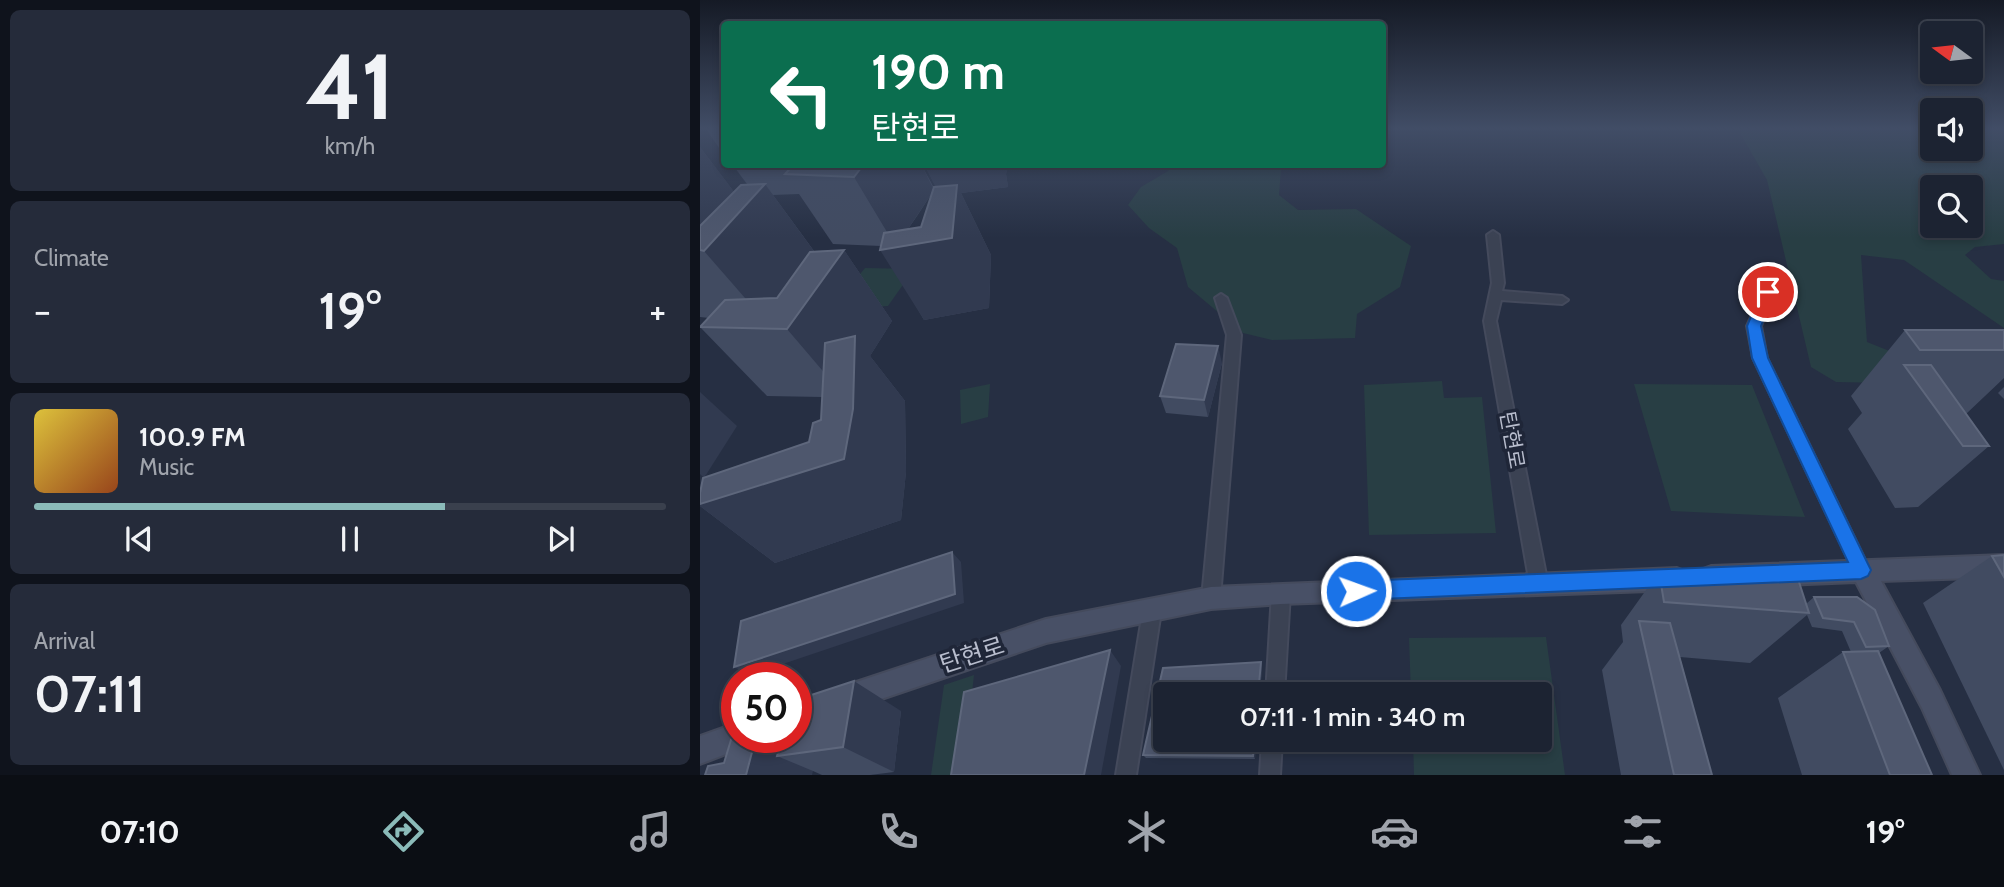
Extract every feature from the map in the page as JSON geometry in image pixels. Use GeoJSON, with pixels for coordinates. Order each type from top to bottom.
{"type":"FeatureCollection","features":[{"type":"Feature","properties":{"kind":"main road","name":"탄현로"},"geometry":{"type":"LineString","coordinates":[[812,709],[1046,631],[1211,598],[1281,593],[2004,566]]}},
{"type":"Feature","properties":{"kind":"main road"},"geometry":{"type":"LineString","coordinates":[[1861,570],[1931,699],[1966,775]]}},
{"type":"Feature","properties":{"kind":"main road"},"geometry":{"type":"LineString","coordinates":[[700,750],[721,743]]}},
{"type":"Feature","properties":{"kind":"street","name":"탄현로"},"geometry":{"type":"LineString","coordinates":[[1493,235],[1498,283],[1490,321],[1539,585]]}},
{"type":"Feature","properties":{"kind":"street"},"geometry":{"type":"LineString","coordinates":[[1768,292],[1754,326],[1760,358],[1861,570]]}},
{"type":"Feature","properties":{"kind":"street"},"geometry":{"type":"LineString","coordinates":[[1496,295],[1562,299]]}},
{"type":"Feature","properties":{"kind":"street"},"geometry":{"type":"LineString","coordinates":[[1211,598],[1234,335],[1221,298]]}},
{"type":"Feature","properties":{"kind":"street"},"geometry":{"type":"LineString","coordinates":[[1276,682],[1281,593]]}},
{"type":"Feature","properties":{"kind":"street"},"geometry":{"type":"LineString","coordinates":[[1126,775],[1152,611]]}},
{"type":"Feature","properties":{"kind":"street"},"geometry":{"type":"LineString","coordinates":[[1270,775],[1271,752]]}},
{"type":"Feature","properties":{"kind":"green space"},"geometry":{"type":"Polygon","coordinates":[[[1758,165],[2004,165],[2004,244],[1975,247],[1965,255],[1991,279],[2004,281],[2004,328],[1904,260],[1861,255],[1867,342],[1912,360],[1886,383],[1836,382],[1811,367],[1767,180],[1758,165]]]}},
{"type":"Feature","properties":{"kind":"green space"},"geometry":{"type":"Polygon","coordinates":[[[1170,168],[1282,168],[1279,195],[1298,210],[1356,209],[1411,246],[1400,287],[1357,314],[1355,338],[1272,340],[1243,333],[1188,287],[1177,248],[1149,228],[1128,205],[1141,187],[1170,168]]]}},
{"type":"Feature","properties":{"kind":"green space"},"geometry":{"type":"Polygon","coordinates":[[[865,268],[914,269],[888,306],[872,307],[856,279],[865,268]]]}},
{"type":"Feature","properties":{"kind":"green space"},"geometry":{"type":"Polygon","coordinates":[[[1442,381],[1444,398],[1482,397],[1496,533],[1369,535],[1364,385],[1442,381]]]}},
{"type":"Feature","properties":{"kind":"green space"},"geometry":{"type":"Polygon","coordinates":[[[990,384],[988,417],[961,424],[960,390],[990,384]]]}},
{"type":"Feature","properties":{"kind":"green space"},"geometry":{"type":"Polygon","coordinates":[[[1634,384],[1752,385],[1805,517],[1671,511],[1634,384]]]}},
{"type":"Feature","properties":{"kind":"green space"},"geometry":{"type":"Polygon","coordinates":[[[1546,637],[1565,775],[1414,775],[1413,752],[1552,752],[1552,682],[1411,682],[1409,638],[1546,637]]]}},
{"type":"Feature","properties":{"kind":"green space"},"geometry":{"type":"Polygon","coordinates":[[[974,675],[963,775],[931,775],[944,685],[974,675]]]}},
{"type":"Feature","properties":{"kind":"building"},"geometry":{"type":"Polygon","coordinates":[[[790,168],[861,168],[854,177],[785,174],[790,168]]]}},
{"type":"Feature","properties":{"kind":"building"},"geometry":{"type":"Polygon","coordinates":[[[765,184],[704,251],[700,250],[700,226],[741,185],[765,184]]]}},
{"type":"Feature","properties":{"kind":"building"},"geometry":{"type":"Polygon","coordinates":[[[957,185],[952,238],[880,250],[884,233],[921,227],[934,187],[957,185]]]}},
{"type":"Feature","properties":{"kind":"building"},"geometry":{"type":"Polygon","coordinates":[[[844,250],[787,329],[700,327],[725,300],[777,298],[810,252],[844,250]]]}},
{"type":"Feature","properties":{"kind":"building"},"geometry":{"type":"Polygon","coordinates":[[[1905,330],[2004,330],[2004,350],[1920,350],[1905,330]]]}},
{"type":"Feature","properties":{"kind":"building"},"geometry":{"type":"Polygon","coordinates":[[[855,336],[853,409],[844,459],[700,504],[703,478],[809,442],[813,423],[821,420],[825,343],[855,336]]]}},
{"type":"Feature","properties":{"kind":"building"},"geometry":{"type":"Polygon","coordinates":[[[1176,344],[1218,346],[1204,400],[1160,396],[1176,344]]]}},
{"type":"Feature","properties":{"kind":"building"},"geometry":{"type":"Polygon","coordinates":[[[1904,365],[1931,365],[1989,446],[1963,446],[1904,365]]]}},
{"type":"Feature","properties":{"kind":"building"},"geometry":{"type":"Polygon","coordinates":[[[952,552],[955,594],[749,662],[735,662],[741,621],[952,552]]]}},
{"type":"Feature","properties":{"kind":"building"},"geometry":{"type":"Polygon","coordinates":[[[2004,555],[2004,577],[1992,556],[2004,555]]]}},
{"type":"Feature","properties":{"kind":"building"},"geometry":{"type":"Polygon","coordinates":[[[1659,572],[1798,579],[1809,613],[1664,602],[1659,572]]]}},
{"type":"Feature","properties":{"kind":"building"},"geometry":{"type":"Polygon","coordinates":[[[1814,597],[1857,597],[1875,610],[1889,646],[1866,647],[1854,622],[1823,618],[1814,597]]]}},
{"type":"Feature","properties":{"kind":"building"},"geometry":{"type":"Polygon","coordinates":[[[1639,621],[1670,623],[1712,775],[1674,775],[1639,621]]]}},
{"type":"Feature","properties":{"kind":"building"},"geometry":{"type":"Polygon","coordinates":[[[1110,650],[1084,775],[951,775],[964,692],[1110,650]]]}},
{"type":"Feature","properties":{"kind":"building"},"geometry":{"type":"Polygon","coordinates":[[[1878,651],[1932,775],[1890,775],[1843,652],[1878,651]]]}},
{"type":"Feature","properties":{"kind":"building"},"geometry":{"type":"Polygon","coordinates":[[[1261,662],[1259,682],[1160,682],[1163,668],[1261,662]]]}},
{"type":"Feature","properties":{"kind":"building"},"geometry":{"type":"Polygon","coordinates":[[[854,681],[843,747],[812,751],[812,695],[854,681]]]}},
{"type":"Feature","properties":{"kind":"building"},"geometry":{"type":"Polygon","coordinates":[[[1153,712],[1153,752],[1254,752],[1253,756],[1143,755],[1153,712]]]}},
{"type":"Feature","properties":{"kind":"building"},"geometry":{"type":"Polygon","coordinates":[[[727,753],[752,753],[746,775],[705,775],[708,766],[724,763],[727,753]]]}},
{"type":"Feature","properties":{"kind":"building"},"geometry":{"type":"Polygon","coordinates":[[[778,753],[799,753],[777,756],[778,753]]]}},
{"type":"Feature","properties":{"kind":"route"},"geometry":{"type":"LineString","coordinates":[[1356,591],[1861,570],[1760,358],[1754,326],[1768,292]]}}]}
